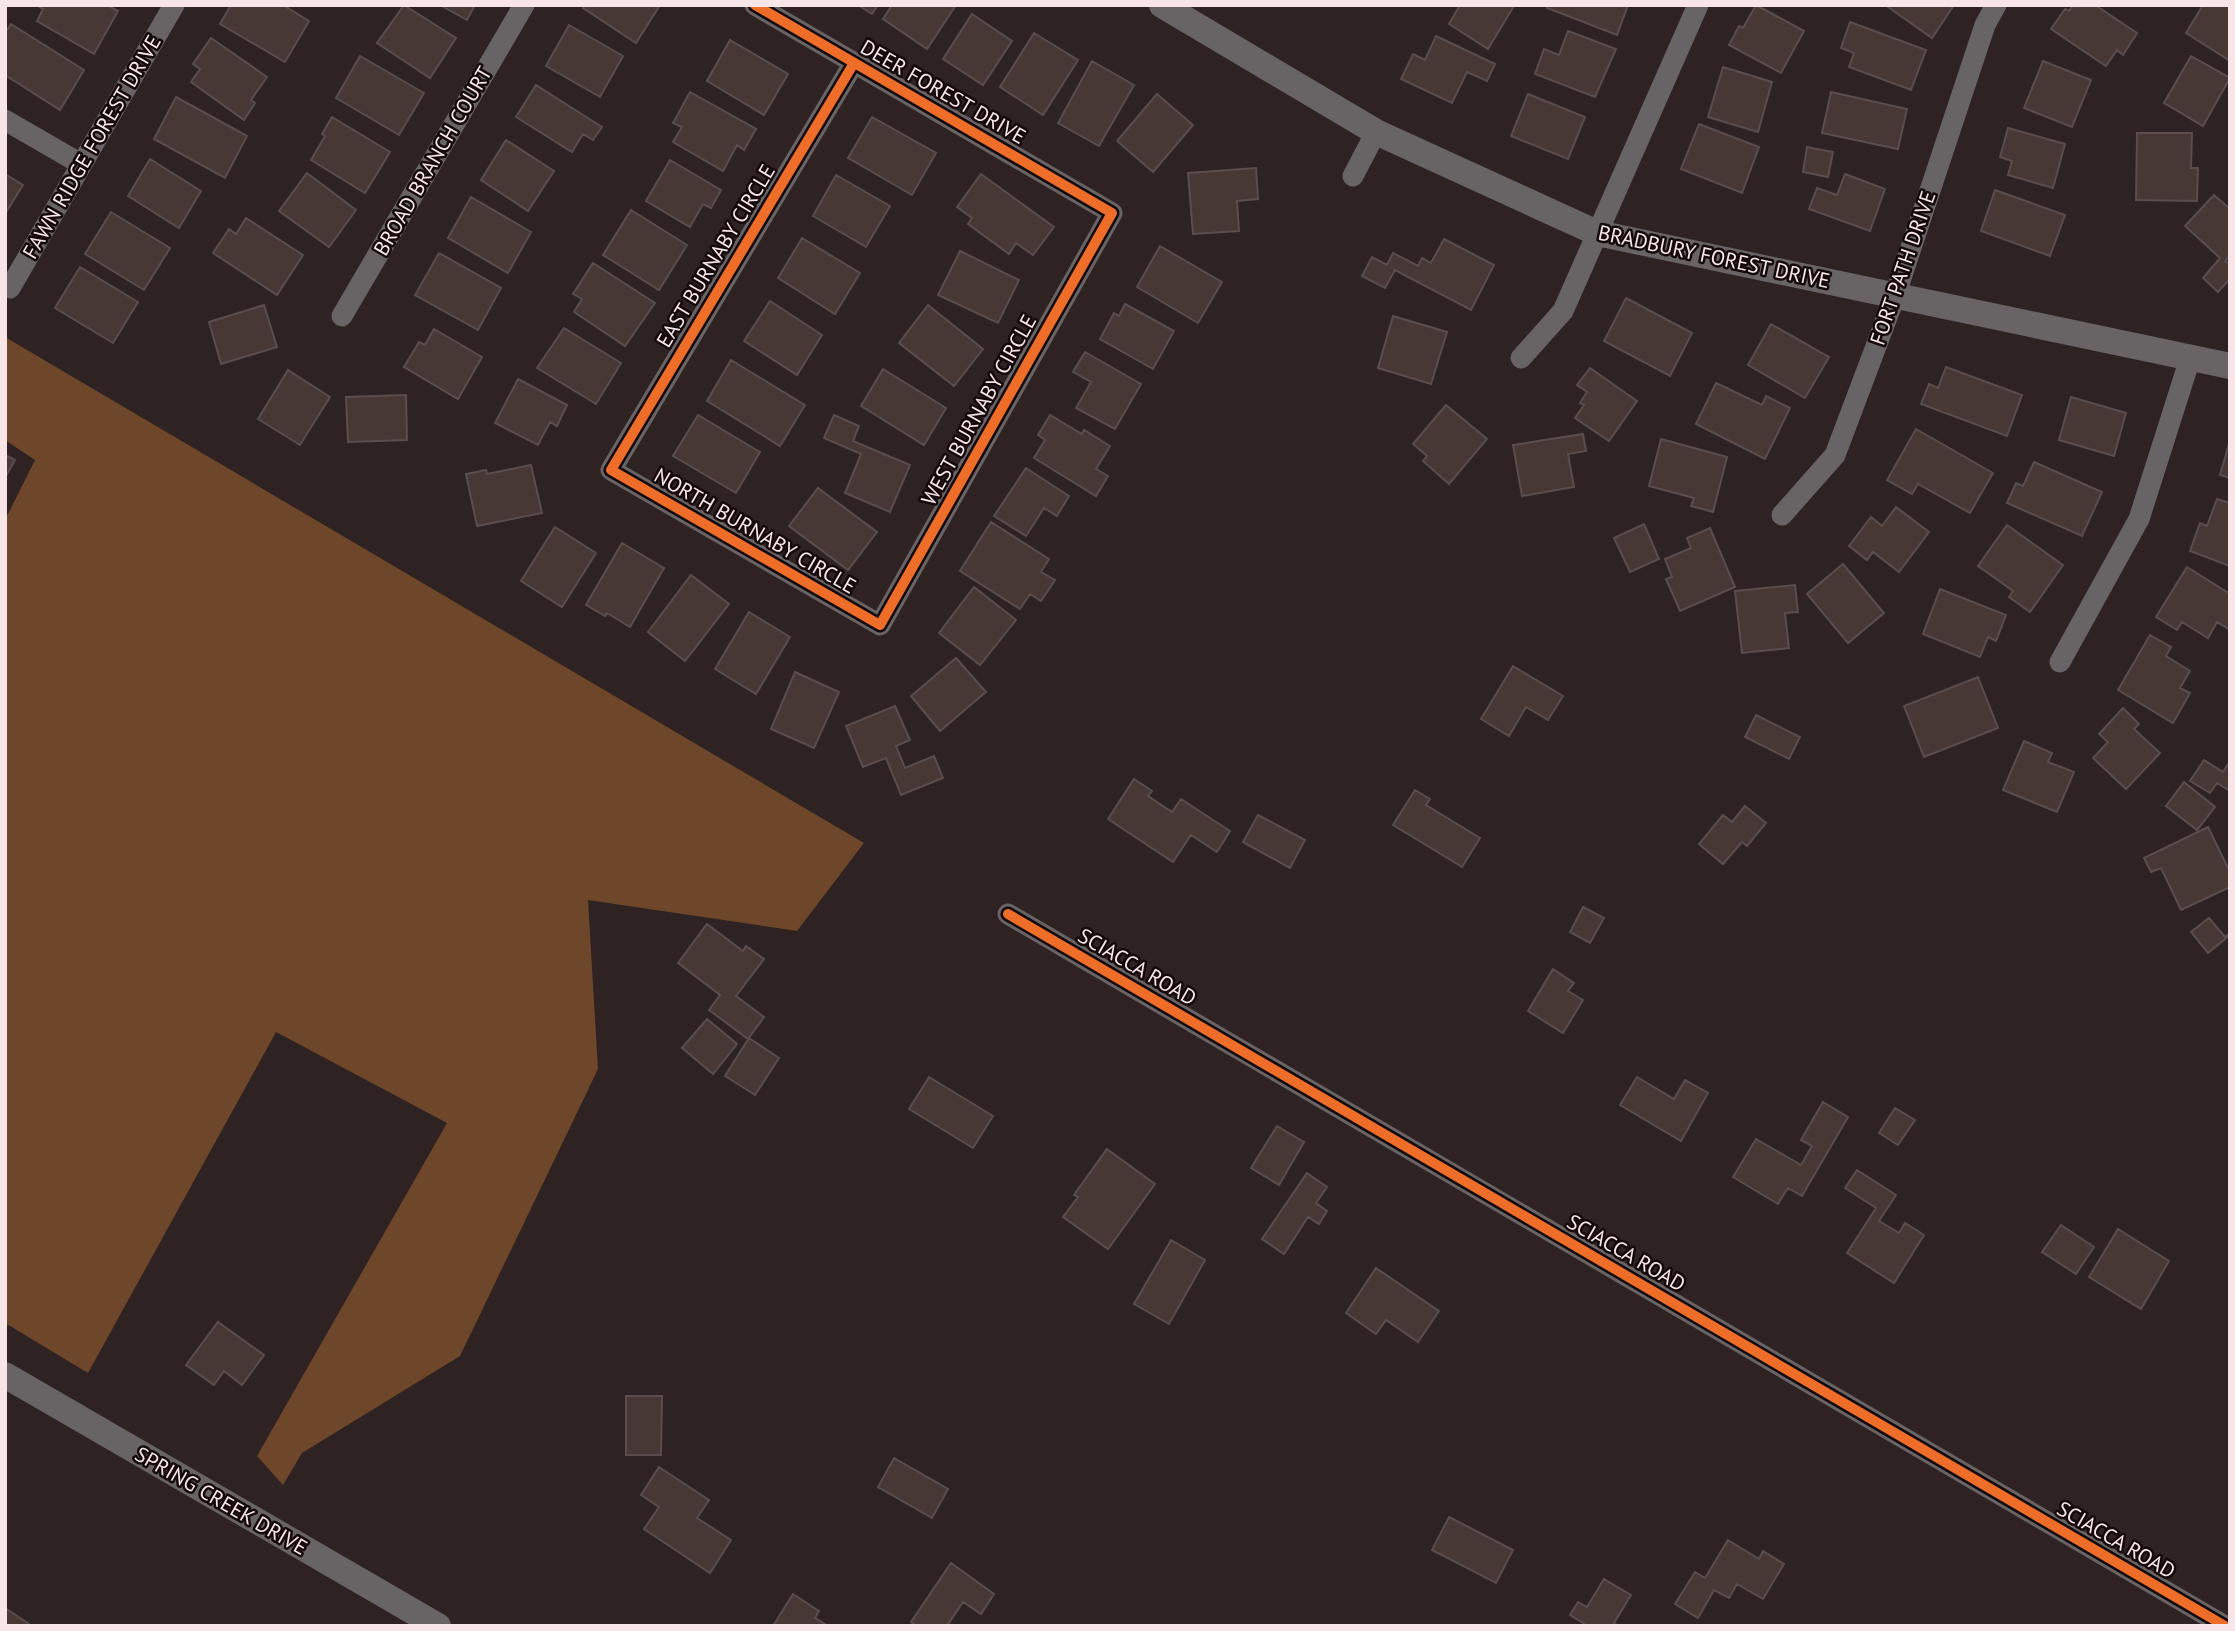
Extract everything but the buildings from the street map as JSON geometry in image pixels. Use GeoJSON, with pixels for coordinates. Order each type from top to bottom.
{"type":"FeatureCollection","features":[{"type":"Feature","properties":{"kind":"street","name":"FAWN RIDGE FOREST DRIVE"},"geometry":{"type":"LineString","coordinates":[[10,288],[174,5]]}},
{"type":"Feature","properties":{"kind":"street","name":"BROAD BRANCH COURT"},"geometry":{"type":"LineString","coordinates":[[342,316],[524,5]]}},
{"type":"Feature","properties":{"kind":"street","name":"DEER FOREST DRIVE"},"geometry":{"type":"LineString","coordinates":[[755,5],[1112,213]]}},
{"type":"Feature","properties":{"kind":"street","name":"BRADBURY FOREST DRIVE"},"geometry":{"type":"LineString","coordinates":[[1162,5],[1376,132],[1597,233],[2230,366]]}},
{"type":"Feature","properties":{"kind":"street"},"geometry":{"type":"LineString","coordinates":[[1521,358],[1563,311],[1698,5]]}},
{"type":"Feature","properties":{"kind":"street","name":"FORT PATH DRIVE"},"geometry":{"type":"LineString","coordinates":[[1782,514],[1835,455],[1895,296],[1985,25],[1996,5]]}},
{"type":"Feature","properties":{"kind":"street","name":"EAST BURNABY CIRCLE"},"geometry":{"type":"LineString","coordinates":[[611,470],[854,63]]}},
{"type":"Feature","properties":{"kind":"street"},"geometry":{"type":"LineString","coordinates":[[5,120],[81,164]]}},
{"type":"Feature","properties":{"kind":"street"},"geometry":{"type":"LineString","coordinates":[[1353,176],[1376,132]]}},
{"type":"Feature","properties":{"kind":"street","name":"WEST BURNABY CIRCLE"},"geometry":{"type":"LineString","coordinates":[[880,625],[1112,213]]}},
{"type":"Feature","properties":{"kind":"street"},"geometry":{"type":"LineString","coordinates":[[2060,662],[2138,519],[2188,365],[2180,355]]}},
{"type":"Feature","properties":{"kind":"street","name":"NORTH BURNABY CIRCLE"},"geometry":{"type":"LineString","coordinates":[[611,470],[880,625]]}},
{"type":"Feature","properties":{"kind":"street","name":"SCIACCA ROAD"},"geometry":{"type":"LineString","coordinates":[[1008,914],[2225,1626]]}},
{"type":"Feature","properties":{"kind":"street","name":"SPRING CREEK DRIVE"},"geometry":{"type":"LineString","coordinates":[[5,1375],[438,1626]]}},
{"type":"Feature","properties":{"kind":"shaded area"},"geometry":{"type":"Polygon","coordinates":[[[5,337],[864,843],[797,931],[588,900],[598,1069],[460,1356],[302,1453],[283,1485],[257,1456],[447,1123],[276,1032],[88,1373],[5,1323],[5,520],[35,460],[5,440],[5,337]]]}},
{"type":"Feature","properties":{"kind":"cycle path"},"geometry":{"type":"LineString","coordinates":[[755,5],[1112,213],[880,625],[611,470],[854,63]]}},
{"type":"Feature","properties":{"kind":"cycle path"},"geometry":{"type":"LineString","coordinates":[[1008,914],[2225,1626]]}}]}
